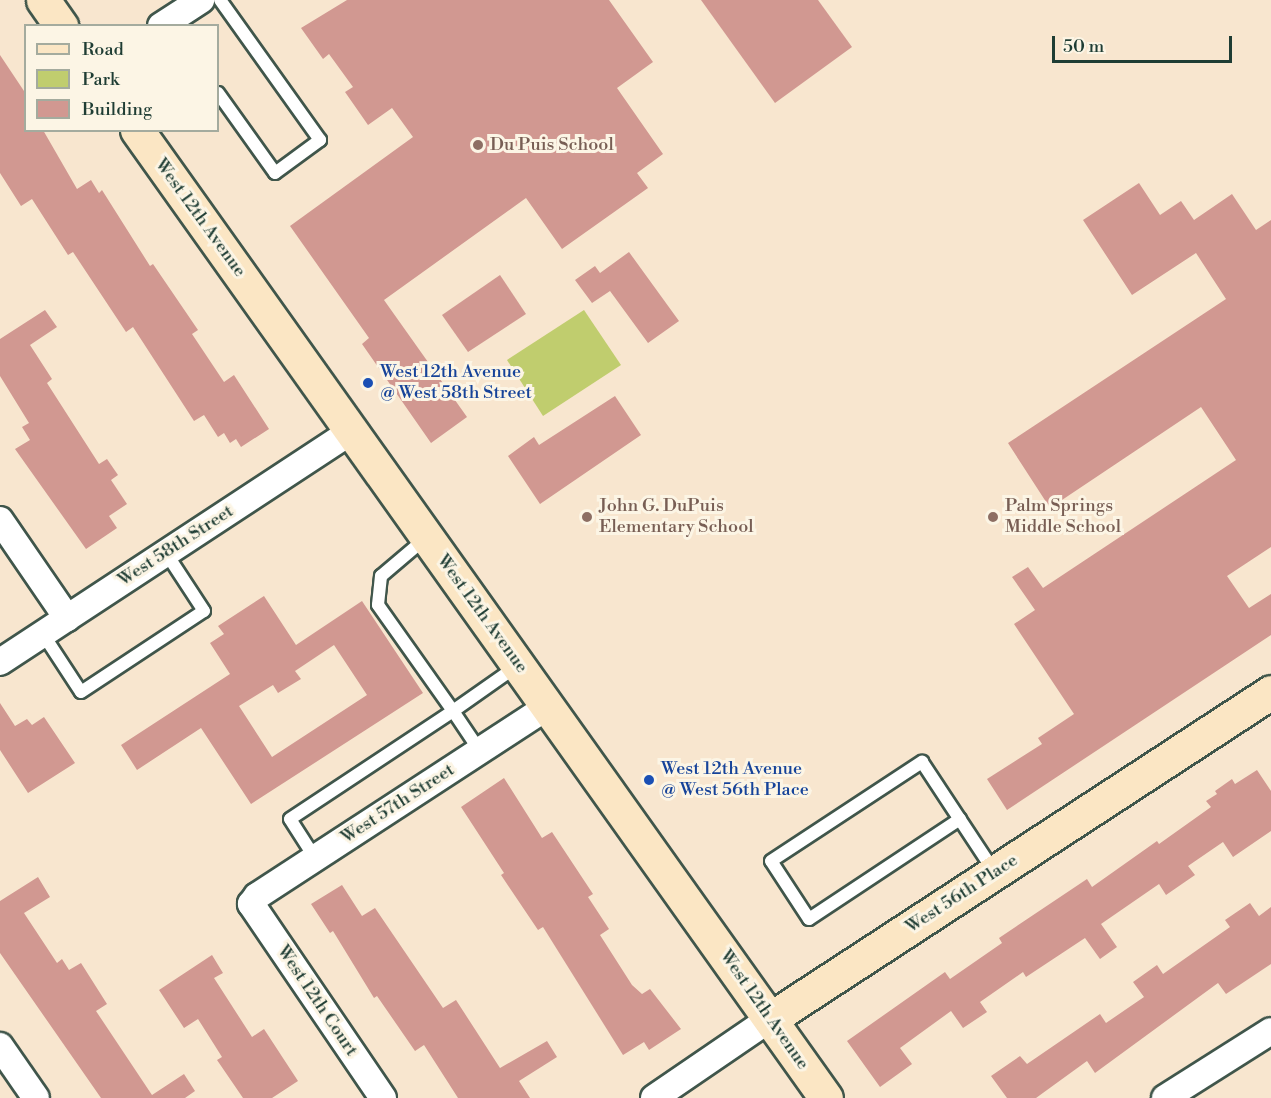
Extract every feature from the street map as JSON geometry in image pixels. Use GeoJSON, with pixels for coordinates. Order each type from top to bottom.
{"type":"FeatureCollection","features":[{"type":"Feature","properties":{"kind":"main road"},"geometry":{"type":"LineString","coordinates":[[43,0],[60,24]]}},
{"type":"Feature","properties":{"kind":"main road","name":"West 12th Avenue"},"geometry":{"type":"LineString","coordinates":[[138,132],[826,1098]]}},
{"type":"Feature","properties":{"kind":"main road","name":"West 56th Place"},"geometry":{"type":"LineString","coordinates":[[770,1019],[1271,692]]}},
{"type":"Feature","properties":{"kind":"street"},"geometry":{"type":"LineString","coordinates":[[166,24],[201,0]]}},
{"type":"Feature","properties":{"kind":"street","name":"West 58th Street"},"geometry":{"type":"LineString","coordinates":[[0,662],[352,431]]}},
{"type":"Feature","properties":{"kind":"street"},"geometry":{"type":"LineString","coordinates":[[0,520],[67,618]]}},
{"type":"Feature","properties":{"kind":"street","name":"West 57th Street"},"geometry":{"type":"LineString","coordinates":[[251,904],[257,896],[549,706]]}},
{"type":"Feature","properties":{"kind":"street","name":"West 12th Court"},"geometry":{"type":"LineString","coordinates":[[251,904],[383,1098]]}},
{"type":"Feature","properties":{"kind":"street","name":"West 56th Place"},"geometry":{"type":"LineString","coordinates":[[654,1098],[770,1019]]}},
{"type":"Feature","properties":{"kind":"street"},"geometry":{"type":"LineString","coordinates":[[1165,1098],[1271,1031]]}},
{"type":"Feature","properties":{"kind":"street"},"geometry":{"type":"LineString","coordinates":[[0,1046],[36,1098]]}},
{"type":"Feature","properties":{"kind":"lane"},"geometry":{"type":"LineString","coordinates":[[219,94],[275,173],[320,140],[220,0]]}},
{"type":"Feature","properties":{"kind":"lane"},"geometry":{"type":"LineString","coordinates":[[428,537],[381,576],[378,604],[480,751]]}},
{"type":"Feature","properties":{"kind":"lane"},"geometry":{"type":"LineString","coordinates":[[43,634],[81,692],[91,686],[204,611],[166,553]]}},
{"type":"Feature","properties":{"kind":"lane"},"geometry":{"type":"LineString","coordinates":[[315,858],[290,819],[519,665]]}},
{"type":"Feature","properties":{"kind":"lane"},"geometry":{"type":"LineString","coordinates":[[960,819],[809,919],[771,861],[922,762],[960,819],[995,872]]}},
{"type":"Feature","properties":{"kind":"green space"},"geometry":{"type":"Polygon","coordinates":[[[584,310],[621,365],[543,416],[507,360],[584,310]]]}},
{"type":"Feature","properties":{"kind":"building"},"geometry":{"type":"Polygon","coordinates":[[[347,0],[609,0],[653,62],[617,88],[663,154],[637,173],[648,188],[562,249],[526,198],[384,300],[467,417],[431,443],[362,344],[369,338],[290,226],[413,137],[392,108],[368,125],[345,92],[353,87],[329,54],[323,59],[301,28],[347,0]]]}},
{"type":"Feature","properties":{"kind":"building"},"geometry":{"type":"Polygon","coordinates":[[[701,0],[818,0],[852,47],[775,103],[701,0]]]}},
{"type":"Feature","properties":{"kind":"building"},"geometry":{"type":"Polygon","coordinates":[[[0,55],[24,91],[24,132],[44,132],[77,189],[91,180],[99,193],[102,190],[150,266],[153,264],[198,330],[192,334],[224,382],[234,375],[269,429],[241,447],[236,439],[230,443],[224,433],[218,437],[204,415],[194,421],[133,327],[126,332],[73,252],[68,255],[32,199],[21,206],[0,173],[0,55]]]}},
{"type":"Feature","properties":{"kind":"building"},"geometry":{"type":"Polygon","coordinates":[[[1139,183],[1160,215],[1181,201],[1194,220],[1232,194],[1256,230],[1271,220],[1271,547],[1227,576],[1249,608],[1271,594],[1271,635],[1007,810],[987,779],[1042,744],[1038,738],[1074,714],[1014,624],[1035,610],[1012,577],[1028,567],[1043,588],[1236,460],[1201,407],[1050,508],[1008,443],[1226,299],[1196,253],[1132,295],[1083,220],[1139,183]]]}},
{"type":"Feature","properties":{"kind":"building"},"geometry":{"type":"Polygon","coordinates":[[[629,252],[679,321],[648,343],[610,291],[592,303],[575,280],[595,266],[600,273],[629,252]]]}},
{"type":"Feature","properties":{"kind":"building"},"geometry":{"type":"Polygon","coordinates":[[[500,275],[526,314],[468,352],[442,315],[500,275]]]}},
{"type":"Feature","properties":{"kind":"building"},"geometry":{"type":"Polygon","coordinates":[[[45,310],[57,327],[30,345],[52,379],[47,383],[99,464],[107,459],[118,475],[111,480],[127,504],[109,516],[117,528],[86,549],[15,449],[30,440],[22,427],[29,423],[0,376],[0,339],[45,310]]]}},
{"type":"Feature","properties":{"kind":"building"},"geometry":{"type":"Polygon","coordinates":[[[615,396],[641,435],[540,504],[508,456],[534,437],[539,445],[615,396]]]}},
{"type":"Feature","properties":{"kind":"building"},"geometry":{"type":"Polygon","coordinates":[[[264,596],[296,645],[362,601],[423,693],[251,804],[201,728],[137,770],[121,745],[230,674],[210,643],[224,634],[218,626],[264,596]],[[334,645],[295,671],[301,679],[278,693],[273,685],[239,706],[272,757],[367,695],[334,645]]]}},
{"type":"Feature","properties":{"kind":"building"},"geometry":{"type":"Polygon","coordinates":[[[0,703],[15,726],[27,719],[32,725],[44,717],[75,763],[28,793],[0,750],[0,703]]]}},
{"type":"Feature","properties":{"kind":"building"},"geometry":{"type":"Polygon","coordinates":[[[1257,770],[1271,791],[1271,831],[1233,857],[1223,842],[1188,866],[1195,875],[1166,895],[1159,884],[1101,924],[1117,947],[1100,959],[1085,938],[1026,977],[1023,972],[980,1002],[987,1012],[963,1028],[951,1011],[900,1048],[912,1064],[880,1087],[847,1041],[945,972],[950,979],[1002,943],[999,938],[1087,879],[1092,887],[1157,841],[1159,844],[1211,807],[1206,801],[1217,794],[1215,791],[1232,779],[1235,784],[1257,770]]]}},
{"type":"Feature","properties":{"kind":"building"},"geometry":{"type":"Polygon","coordinates":[[[504,778],[542,838],[552,832],[593,894],[588,897],[609,929],[600,935],[632,985],[642,994],[650,989],[681,1029],[649,1050],[644,1042],[623,1055],[543,927],[538,930],[501,875],[504,873],[461,807],[504,778]]]}},
{"type":"Feature","properties":{"kind":"building"},"geometry":{"type":"Polygon","coordinates":[[[38,877],[50,897],[24,913],[57,963],[62,959],[69,970],[81,963],[107,1004],[96,1011],[152,1095],[184,1074],[195,1091],[185,1098],[101,1098],[0,953],[0,901],[38,877]]]}},
{"type":"Feature","properties":{"kind":"building"},"geometry":{"type":"Polygon","coordinates":[[[342,885],[362,916],[375,908],[443,1008],[456,1000],[500,1068],[547,1041],[557,1057],[519,1081],[530,1098],[458,1098],[424,1045],[415,1051],[377,996],[374,998],[333,931],[330,933],[311,904],[342,885]]]}},
{"type":"Feature","properties":{"kind":"building"},"geometry":{"type":"Polygon","coordinates":[[[1250,903],[1259,916],[1271,907],[1271,964],[1226,994],[1218,983],[1095,1073],[1087,1061],[1036,1098],[1007,1098],[991,1076],[1020,1056],[1027,1064],[1100,1014],[1106,1023],[1144,997],[1133,982],[1157,965],[1163,974],[1230,927],[1225,920],[1250,903]]]}},
{"type":"Feature","properties":{"kind":"building"},"geometry":{"type":"Polygon","coordinates":[[[212,955],[223,973],[214,978],[252,1037],[264,1029],[298,1081],[272,1098],[243,1098],[217,1060],[222,1057],[198,1019],[184,1028],[159,990],[212,955]]]}},
{"type":"Feature","properties":{"kind":"place","name":"Du Puis School"},"geometry":{"type":"Point","coordinates":[478,145]}},
{"type":"Feature","properties":{"kind":"place","name":"West 12th Avenue @ West 58th Street"},"geometry":{"type":"Point","coordinates":[368,383]}},
{"type":"Feature","properties":{"kind":"place","name":"John G. DuPuis Elementary School"},"geometry":{"type":"Point","coordinates":[587,517]}},
{"type":"Feature","properties":{"kind":"place","name":"Palm Springs Middle School"},"geometry":{"type":"Point","coordinates":[993,517]}},
{"type":"Feature","properties":{"kind":"place","name":"West 12th Avenue @ West 56th Place"},"geometry":{"type":"Point","coordinates":[649,780]}}]}
